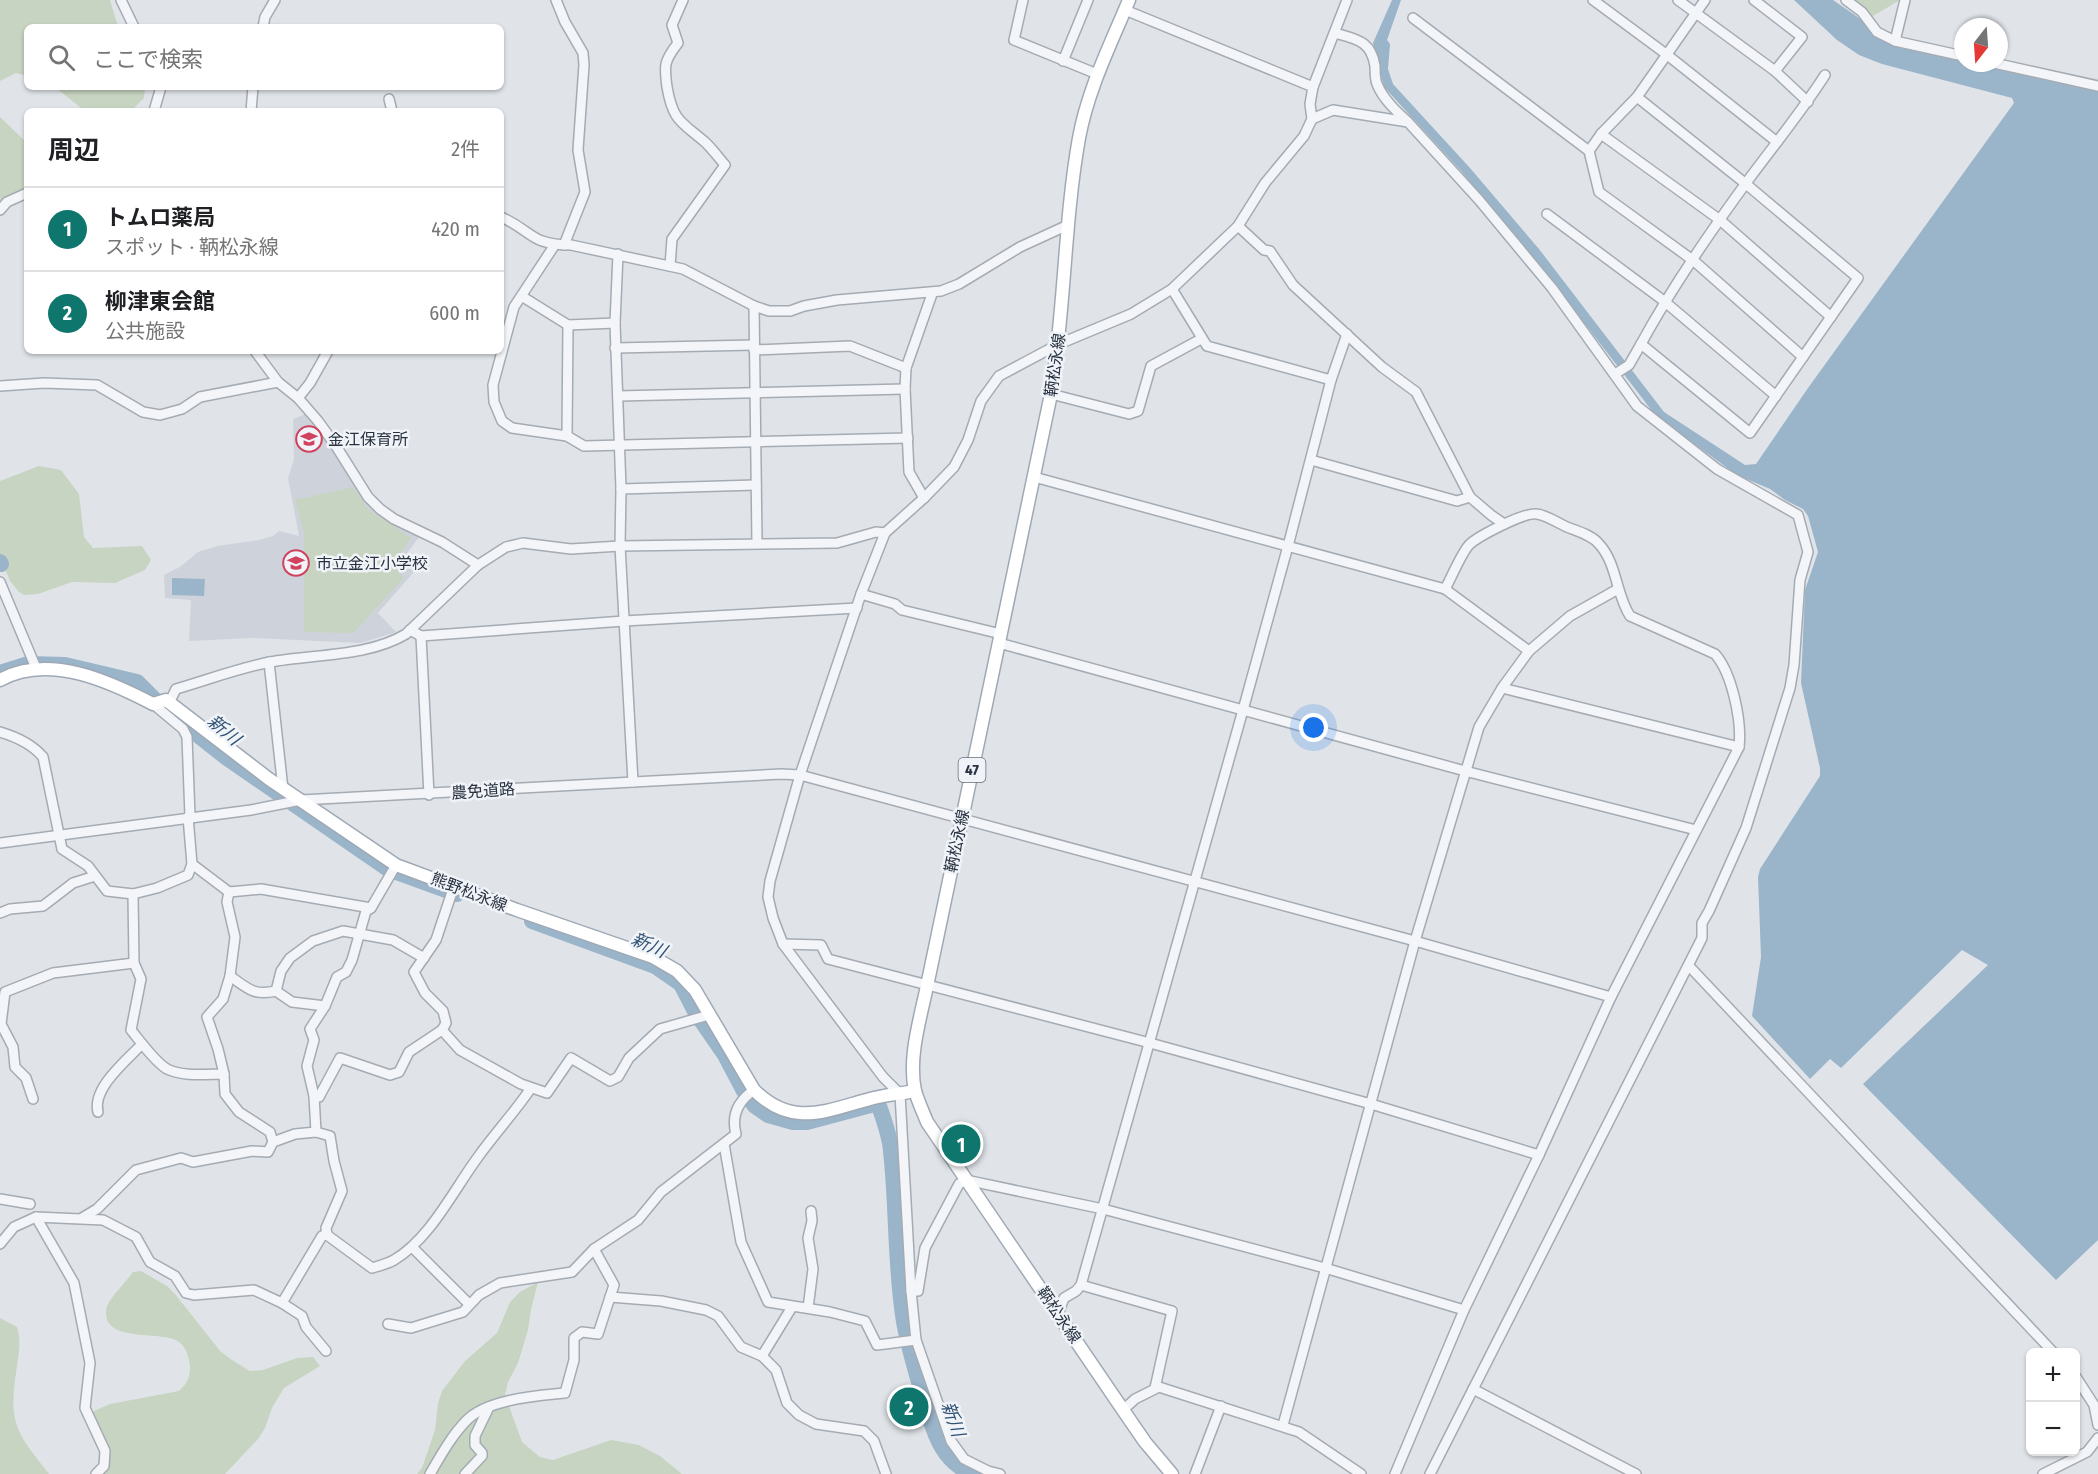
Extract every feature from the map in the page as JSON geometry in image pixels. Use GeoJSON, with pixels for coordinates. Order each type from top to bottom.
{"type":"FeatureCollection","features":[{"type":"Feature","properties":{"kind":"main road","name":"鞆松永線"},"geometry":{"type":"LineString","coordinates":[[1127,5],[1097,74],[1079,138],[1068,225],[1059,344],[1051,394],[915,1042],[913,1066],[915,1091],[927,1122],[1145,1442],[1172,1474]]}},
{"type":"Feature","properties":{"kind":"main road","name":"熊野松永線"},"geometry":{"type":"LineString","coordinates":[[0,680],[36,668],[57,670],[100,679],[160,703],[208,734],[394,870],[453,886],[653,957],[677,971],[695,990],[754,1090],[765,1101],[781,1111],[800,1115],[818,1114],[873,1098],[915,1091]]}},
{"type":"Feature","properties":{"kind":"street"},"geometry":{"type":"LineString","coordinates":[[121,0],[133,24]]}},
{"type":"Feature","properties":{"kind":"street"},"geometry":{"type":"LineString","coordinates":[[263,24],[275,0]]}},
{"type":"Feature","properties":{"kind":"street"},"geometry":{"type":"LineString","coordinates":[[504,345],[514,307],[559,245],[583,201],[585,192],[578,150],[583,53],[565,22],[556,0]]}},
{"type":"Feature","properties":{"kind":"street"},"geometry":{"type":"LineString","coordinates":[[670,266],[672,239],[725,165],[674,115],[669,99],[664,68],[669,55],[678,43],[672,25],[683,0]]}},
{"type":"Feature","properties":{"kind":"street"},"geometry":{"type":"LineString","coordinates":[[1023,0],[1014,40],[1097,74]]}},
{"type":"Feature","properties":{"kind":"street"},"geometry":{"type":"LineString","coordinates":[[1064,61],[1088,0]]}},
{"type":"Feature","properties":{"kind":"street"},"geometry":{"type":"LineString","coordinates":[[999,1474],[964,1459],[951,1441],[916,1340],[911,1291],[900,1094],[883,1077],[783,944],[768,897],[770,881],[800,775],[861,594],[885,533],[954,467],[968,441],[981,400],[999,376],[1059,344],[1131,314],[1173,289],[1238,226],[1265,183],[1304,136],[1312,118],[1310,104],[1313,87],[1347,0]]}},
{"type":"Feature","properties":{"kind":"street"},"geometry":{"type":"LineString","coordinates":[[1593,0],[1666,54],[1776,142]]}},
{"type":"Feature","properties":{"kind":"street"},"geometry":{"type":"LineString","coordinates":[[1678,0],[1775,71],[1808,102]]}},
{"type":"Feature","properties":{"kind":"street"},"geometry":{"type":"LineString","coordinates":[[1589,151],[1601,134],[1637,97],[1705,0]]}},
{"type":"Feature","properties":{"kind":"street"},"geometry":{"type":"LineString","coordinates":[[1754,0],[1802,37],[1775,71]]}},
{"type":"Feature","properties":{"kind":"street"},"geometry":{"type":"LineString","coordinates":[[1846,0],[1862,12],[1877,32],[1895,41],[1954,54]]}},
{"type":"Feature","properties":{"kind":"street"},"geometry":{"type":"LineString","coordinates":[[1895,41],[1905,0]]}},
{"type":"Feature","properties":{"kind":"street"},"geometry":{"type":"LineString","coordinates":[[1127,5],[1313,87]]}},
{"type":"Feature","properties":{"kind":"street"},"geometry":{"type":"LineString","coordinates":[[1413,18],[1589,151],[1599,192],[1694,261],[1803,357]]}},
{"type":"Feature","properties":{"kind":"street"},"geometry":{"type":"LineString","coordinates":[[1335,33],[1363,42],[1368,48],[1374,62],[1376,84],[1390,105],[1479,200],[1538,270],[1618,372],[1637,406],[1717,469],[1798,515],[1808,552],[1800,580],[1794,665],[1790,688],[1746,828],[1702,923],[1702,938],[1430,1474]]}},
{"type":"Feature","properties":{"kind":"street"},"geometry":{"type":"LineString","coordinates":[[2008,66],[2098,86]]}},
{"type":"Feature","properties":{"kind":"street"},"geometry":{"type":"LineString","coordinates":[[1618,372],[1629,365],[1664,302],[1825,75]]}},
{"type":"Feature","properties":{"kind":"street"},"geometry":{"type":"LineString","coordinates":[[155,108],[160,90]]}},
{"type":"Feature","properties":{"kind":"street"},"geometry":{"type":"LineString","coordinates":[[251,108],[253,90]]}},
{"type":"Feature","properties":{"kind":"street"},"geometry":{"type":"LineString","coordinates":[[1637,97],[1858,278],[1750,433],[1641,344]]}},
{"type":"Feature","properties":{"kind":"street"},"geometry":{"type":"LineString","coordinates":[[389,99],[391,108]]}},
{"type":"Feature","properties":{"kind":"street"},"geometry":{"type":"LineString","coordinates":[[1312,118],[1333,110],[1408,122]]}},
{"type":"Feature","properties":{"kind":"street"},"geometry":{"type":"LineString","coordinates":[[1601,134],[1720,220],[1831,317]]}},
{"type":"Feature","properties":{"kind":"street"},"geometry":{"type":"LineString","coordinates":[[0,210],[7,202],[24,194]]}},
{"type":"Feature","properties":{"kind":"street"},"geometry":{"type":"LineString","coordinates":[[1547,214],[1664,302],[1776,396]]}},
{"type":"Feature","properties":{"kind":"street"},"geometry":{"type":"LineString","coordinates":[[504,219],[539,242],[618,254],[683,269],[754,306],[769,311],[790,311],[837,300],[932,294],[959,284],[1020,248],[1068,225]]}},
{"type":"Feature","properties":{"kind":"street"},"geometry":{"type":"LineString","coordinates":[[1238,226],[1264,250],[1270,251],[1293,285],[1382,367],[1416,392],[1470,497],[1504,524]]}},
{"type":"Feature","properties":{"kind":"street"},"geometry":{"type":"LineString","coordinates":[[618,254],[615,348],[621,489],[620,546],[633,782]]}},
{"type":"Feature","properties":{"kind":"street"},"geometry":{"type":"LineString","coordinates":[[1173,289],[1207,346],[1331,380]]}},
{"type":"Feature","properties":{"kind":"street"},"geometry":{"type":"LineString","coordinates":[[924,498],[909,472],[905,389],[906,368],[932,294]]}},
{"type":"Feature","properties":{"kind":"street"},"geometry":{"type":"LineString","coordinates":[[523,297],[568,325],[615,323]]}},
{"type":"Feature","properties":{"kind":"street"},"geometry":{"type":"LineString","coordinates":[[754,306],[757,543]]}},
{"type":"Feature","properties":{"kind":"street"},"geometry":{"type":"LineString","coordinates":[[567,436],[568,325]]}},
{"type":"Feature","properties":{"kind":"street"},"geometry":{"type":"LineString","coordinates":[[1058,1314],[1064,1298],[1082,1285],[1243,710],[1331,380],[1347,334]]}},
{"type":"Feature","properties":{"kind":"street"},"geometry":{"type":"LineString","coordinates":[[1051,394],[1129,414],[1138,411],[1151,366],[1201,339]]}},
{"type":"Feature","properties":{"kind":"street"},"geometry":{"type":"LineString","coordinates":[[615,348],[850,346],[906,368]]}},
{"type":"Feature","properties":{"kind":"street"},"geometry":{"type":"LineString","coordinates":[[257,354],[278,382],[298,398],[336,446],[368,497],[380,509],[394,519],[442,542],[478,565]]}},
{"type":"Feature","properties":{"kind":"street"},"geometry":{"type":"LineString","coordinates":[[298,398],[310,383],[326,354]]}},
{"type":"Feature","properties":{"kind":"street"},"geometry":{"type":"LineString","coordinates":[[502,354],[493,386],[494,402],[502,421],[512,428],[567,436],[584,446],[908,438]]}},
{"type":"Feature","properties":{"kind":"street"},"geometry":{"type":"LineString","coordinates":[[0,386],[44,383],[97,385],[143,412],[160,415],[182,409],[200,397],[278,382]]}},
{"type":"Feature","properties":{"kind":"street"},"geometry":{"type":"LineString","coordinates":[[618,396],[905,389]]}},
{"type":"Feature","properties":{"kind":"street"},"geometry":{"type":"LineString","coordinates":[[1311,460],[1457,501],[1470,497]]}},
{"type":"Feature","properties":{"kind":"street"},"geometry":{"type":"LineString","coordinates":[[1034,477],[1445,589],[1529,651]]}},
{"type":"Feature","properties":{"kind":"street"},"geometry":{"type":"LineString","coordinates":[[621,489],[756,485]]}},
{"type":"Feature","properties":{"kind":"street"},"geometry":{"type":"LineString","coordinates":[[1395,1474],[1464,1310],[1539,1155],[1611,997],[1739,747],[1738,717],[1728,676],[1722,662],[1715,654],[1630,616],[1624,608],[1609,561],[1600,544],[1593,539],[1536,514],[1504,524],[1468,545],[1445,589]]}},
{"type":"Feature","properties":{"kind":"street"},"geometry":{"type":"LineString","coordinates":[[0,732],[19,738],[43,757],[62,849],[88,866],[107,891],[133,894],[157,888],[188,875],[192,864],[187,737],[183,729],[160,703],[176,688],[269,662],[374,648],[392,642],[410,630],[478,565],[506,547],[523,543],[571,549],[620,546],[837,543],[876,532],[885,533]]}},
{"type":"Feature","properties":{"kind":"street"},"geometry":{"type":"LineString","coordinates":[[0,582],[36,668]]}},
{"type":"Feature","properties":{"kind":"street"},"geometry":{"type":"LineString","coordinates":[[1282,1425],[1415,941],[1479,727],[1502,688],[1529,651],[1570,616],[1618,589]]}},
{"type":"Feature","properties":{"kind":"street"},"geometry":{"type":"LineString","coordinates":[[861,594],[895,604],[902,610],[1243,710],[1465,771],[1696,830]]}},
{"type":"Feature","properties":{"kind":"street"},"geometry":{"type":"LineString","coordinates":[[410,630],[421,636],[624,621],[857,608]]}},
{"type":"Feature","properties":{"kind":"street"},"geometry":{"type":"LineString","coordinates":[[421,636],[429,795]]}},
{"type":"Feature","properties":{"kind":"street"},"geometry":{"type":"LineString","coordinates":[[269,662],[283,789]]}},
{"type":"Feature","properties":{"kind":"street"},"geometry":{"type":"LineString","coordinates":[[1502,688],[1739,747]]}},
{"type":"Feature","properties":{"kind":"street","name":"農免道路"},"geometry":{"type":"LineString","coordinates":[[0,843],[298,801],[781,774],[800,775],[1194,880],[1611,997]]}},
{"type":"Feature","properties":{"kind":"street"},"geometry":{"type":"LineString","coordinates":[[192,864],[229,892],[261,889],[371,908]]}},
{"type":"Feature","properties":{"kind":"street"},"geometry":{"type":"LineString","coordinates":[[316,1132],[314,1096],[307,1066],[314,1040],[310,1029],[325,1006],[337,977],[346,972],[352,960],[366,911],[371,908],[394,870]]}},
{"type":"Feature","properties":{"kind":"street"},"geometry":{"type":"LineString","coordinates":[[0,913],[10,909],[43,906],[73,883],[95,876]]}},
{"type":"Feature","properties":{"kind":"street"},"geometry":{"type":"LineString","coordinates":[[314,1096],[319,1097],[340,1058],[390,1075],[399,1072],[409,1052],[442,1030],[446,1023],[443,1011],[425,993],[414,972],[436,940],[453,886]]}},
{"type":"Feature","properties":{"kind":"street"},"geometry":{"type":"LineString","coordinates":[[82,1218],[97,1209],[136,1170],[181,1158],[193,1162],[252,1151],[268,1152],[273,1142],[270,1132],[239,1112],[225,1094],[224,1074],[207,1017],[223,999],[230,976],[235,937],[227,902],[229,892]]}},
{"type":"Feature","properties":{"kind":"street"},"geometry":{"type":"LineString","coordinates":[[133,894],[134,963],[141,979],[131,1030],[166,1069],[182,1073],[224,1074]]}},
{"type":"Feature","properties":{"kind":"street"},"geometry":{"type":"LineString","coordinates":[[276,991],[281,971],[290,958],[313,941],[343,931],[393,940],[424,957]]}},
{"type":"Feature","properties":{"kind":"street"},"geometry":{"type":"LineString","coordinates":[[783,944],[822,945],[828,959],[1150,1043],[1371,1104],[1539,1155]]}},
{"type":"Feature","properties":{"kind":"street"},"geometry":{"type":"LineString","coordinates":[[33,1099],[26,1078],[15,1067],[13,1047],[1,1024],[5,992],[53,973],[134,963]]}},
{"type":"Feature","properties":{"kind":"street"},"geometry":{"type":"LineString","coordinates":[[1689,966],[2048,1348]]}},
{"type":"Feature","properties":{"kind":"street"},"geometry":{"type":"LineString","coordinates":[[230,976],[249,990],[262,994],[276,991],[292,1002],[325,1006]]}},
{"type":"Feature","properties":{"kind":"street"},"geometry":{"type":"LineString","coordinates":[[442,1030],[460,1050],[521,1084],[547,1093],[571,1058],[610,1081],[618,1077],[629,1058],[660,1029],[709,1015]]}},
{"type":"Feature","properties":{"kind":"street"},"geometry":{"type":"LineString","coordinates":[[98,1112],[96,1105],[100,1090],[142,1044]]}},
{"type":"Feature","properties":{"kind":"street"},"geometry":{"type":"LineString","coordinates":[[273,1142],[295,1134],[316,1132],[330,1136],[342,1191],[326,1228],[327,1235],[372,1268],[392,1261],[412,1248],[440,1213],[478,1156],[515,1113],[531,1088]]}},
{"type":"Feature","properties":{"kind":"street"},"geometry":{"type":"LineString","coordinates":[[388,1324],[411,1328],[463,1312],[479,1295],[500,1283],[572,1272],[594,1249],[638,1220],[661,1192],[736,1134],[733,1121],[742,1098],[754,1090]]}},
{"type":"Feature","properties":{"kind":"street"},"geometry":{"type":"LineString","coordinates":[[724,1144],[741,1242],[768,1302],[830,1312],[865,1321],[877,1345],[916,1340]]}},
{"type":"Feature","properties":{"kind":"street"},"geometry":{"type":"LineString","coordinates":[[911,1291],[918,1291],[925,1248],[958,1184],[966,1180],[1103,1209],[1325,1268],[1464,1310]]}},
{"type":"Feature","properties":{"kind":"street"},"geometry":{"type":"LineString","coordinates":[[0,1199],[30,1204]]}},
{"type":"Feature","properties":{"kind":"street"},"geometry":{"type":"LineString","coordinates":[[808,1308],[813,1269],[808,1238],[812,1221],[811,1211]]}},
{"type":"Feature","properties":{"kind":"street"},"geometry":{"type":"LineString","coordinates":[[36,1216],[74,1283],[90,1363],[85,1408],[105,1451],[104,1466],[96,1474]]}},
{"type":"Feature","properties":{"kind":"street"},"geometry":{"type":"LineString","coordinates":[[0,1244],[14,1227],[36,1216],[103,1220],[136,1237],[150,1262],[175,1276],[186,1293],[194,1295],[254,1290],[282,1303],[302,1316],[306,1327],[326,1351]]}},
{"type":"Feature","properties":{"kind":"street"},"geometry":{"type":"LineString","coordinates":[[282,1303],[322,1236],[327,1235]]}},
{"type":"Feature","properties":{"kind":"street"},"geometry":{"type":"LineString","coordinates":[[412,1248],[469,1304]]}},
{"type":"Feature","properties":{"kind":"street"},"geometry":{"type":"LineString","coordinates":[[430,1474],[444,1449],[469,1418],[505,1401],[565,1393],[574,1360],[574,1338],[582,1332],[598,1334],[614,1285],[594,1249]]}},
{"type":"Feature","properties":{"kind":"street"},"geometry":{"type":"LineString","coordinates":[[1082,1285],[1172,1311],[1155,1388]]}},
{"type":"Feature","properties":{"kind":"street"},"geometry":{"type":"LineString","coordinates":[[610,1297],[661,1301],[706,1310],[718,1316],[741,1347],[762,1356],[776,1370],[787,1403],[799,1415],[816,1424],[864,1431],[874,1441],[886,1474]]}},
{"type":"Feature","properties":{"kind":"street"},"geometry":{"type":"LineString","coordinates":[[762,1356],[792,1307]]}},
{"type":"Feature","properties":{"kind":"street"},"geometry":{"type":"LineString","coordinates":[[2080,1383],[2094,1405],[2098,1425]]}},
{"type":"Feature","properties":{"kind":"street"},"geometry":{"type":"LineString","coordinates":[[1123,1410],[1135,1400],[1159,1387],[1299,1432],[1361,1474]]}},
{"type":"Feature","properties":{"kind":"street"},"geometry":{"type":"LineString","coordinates":[[1473,1389],[1636,1474]]}},
{"type":"Feature","properties":{"kind":"street"},"geometry":{"type":"LineString","coordinates":[[1195,1474],[1221,1406]]}},
{"type":"Feature","properties":{"kind":"street"},"geometry":{"type":"LineString","coordinates":[[465,1474],[482,1456],[475,1445],[475,1436],[489,1407]]}},
{"type":"Feature","properties":{"kind":"street"},"geometry":{"type":"LineString","coordinates":[[2043,1474],[2087,1452],[2098,1438]]}},
{"type":"Feature","properties":{"kind":"shaded area","name":"市立金江小学校"},"geometry":{"type":"Polygon","coordinates":[[[306,414],[347,467],[370,506],[393,523],[419,537],[403,559],[414,572],[378,613],[396,632],[361,643],[252,638],[189,641],[191,600],[165,598],[164,575],[180,567],[198,552],[217,546],[259,540],[273,536],[279,531],[299,536],[288,478],[294,459],[293,419],[306,414]]]}},
{"type":"Feature","properties":{"kind":"green space"},"geometry":{"type":"Polygon","coordinates":[[[0,0],[110,0],[117,24],[24,24],[24,75],[16,73],[0,81],[0,0]]]}},
{"type":"Feature","properties":{"kind":"green space"},"geometry":{"type":"Polygon","coordinates":[[[1847,0],[1900,0],[1873,16],[1847,0]]]}},
{"type":"Feature","properties":{"kind":"green space"},"geometry":{"type":"Polygon","coordinates":[[[59,90],[145,90],[144,98],[134,108],[81,108],[59,90]]]}},
{"type":"Feature","properties":{"kind":"green space"},"geometry":{"type":"Polygon","coordinates":[[[0,117],[24,140],[24,197],[18,199],[0,214],[0,117]]]}},
{"type":"Feature","properties":{"kind":"green space"},"geometry":{"type":"Polygon","coordinates":[[[39,466],[61,470],[79,494],[84,537],[93,548],[142,546],[151,560],[145,570],[115,583],[72,582],[38,594],[24,595],[19,592],[10,581],[0,556],[0,481],[39,466]]]}},
{"type":"Feature","properties":{"kind":"green space"},"geometry":{"type":"Polygon","coordinates":[[[353,487],[369,510],[411,538],[394,562],[403,579],[353,633],[304,632],[304,533],[295,500],[353,487]]]}},
{"type":"Feature","properties":{"kind":"green space"},"geometry":{"type":"Polygon","coordinates":[[[141,1271],[167,1286],[221,1352],[250,1371],[263,1370],[297,1358],[313,1357],[320,1366],[284,1388],[258,1439],[225,1474],[99,1474],[105,1470],[92,1412],[110,1404],[179,1391],[186,1383],[189,1374],[187,1353],[179,1342],[126,1332],[116,1329],[109,1323],[106,1314],[107,1306],[133,1272],[141,1271]]]}},
{"type":"Feature","properties":{"kind":"green space"},"geometry":{"type":"Polygon","coordinates":[[[538,1282],[528,1330],[505,1395],[522,1442],[540,1457],[553,1460],[611,1440],[639,1445],[660,1456],[682,1474],[417,1474],[422,1468],[435,1430],[438,1403],[442,1391],[465,1361],[497,1333],[510,1302],[520,1292],[538,1282]]]}},
{"type":"Feature","properties":{"kind":"green space"},"geometry":{"type":"Polygon","coordinates":[[[0,1318],[17,1327],[19,1339],[13,1405],[18,1428],[49,1474],[0,1474],[0,1318]]]}},
{"type":"Feature","properties":{"kind":"water"},"geometry":{"type":"Polygon","coordinates":[[[1392,0],[1401,0],[1387,40],[1390,44],[1388,69],[1393,84],[1470,168],[1539,249],[1664,412],[1745,465],[1756,464],[1808,388],[2014,103],[2012,98],[1882,64],[1859,55],[1837,40],[1794,0],[1833,0],[1862,20],[1887,42],[1954,58],[1954,72],[2008,72],[2008,70],[2098,91],[2098,1240],[2056,1280],[1863,1084],[1988,965],[1962,950],[1841,1068],[1830,1059],[1810,1079],[1752,1016],[1761,957],[1758,877],[1760,869],[1820,776],[1801,683],[1805,590],[1818,552],[1808,516],[1803,509],[1770,489],[1737,475],[1656,416],[1555,285],[1462,172],[1384,87],[1373,43],[1392,0]]]}},
{"type":"Feature","properties":{"kind":"water"},"geometry":{"type":"Polygon","coordinates":[[[172,578],[205,579],[204,596],[172,595],[172,578]]]}},
{"type":"Feature","properties":{"kind":"waterway","name":"新川"},"geometry":{"type":"LineString","coordinates":[[0,673],[28,664],[65,665],[137,682],[161,706],[227,758],[388,869],[457,894]]}},
{"type":"Feature","properties":{"kind":"waterway","name":"新川"},"geometry":{"type":"LineString","coordinates":[[532,921],[655,966],[681,984],[696,1013],[725,1055],[744,1091],[755,1106],[768,1115],[793,1122],[807,1122],[878,1103],[890,1145],[900,1295],[912,1357],[931,1422],[940,1444],[954,1462],[975,1474]]}},
{"type":"Feature","properties":{"kind":"place","name":"金江保育所"},"geometry":{"type":"Point","coordinates":[309,439]}},
{"type":"Feature","properties":{"kind":"place","name":"市立金江小学校"},"geometry":{"type":"Point","coordinates":[296,563]}},
{"type":"Feature","properties":{"kind":"place","name":"トムロ薬局"},"geometry":{"type":"Point","coordinates":[961,1144]}},
{"type":"Feature","properties":{"kind":"place","name":"柳津東会館"},"geometry":{"type":"Point","coordinates":[909,1407]}}]}
